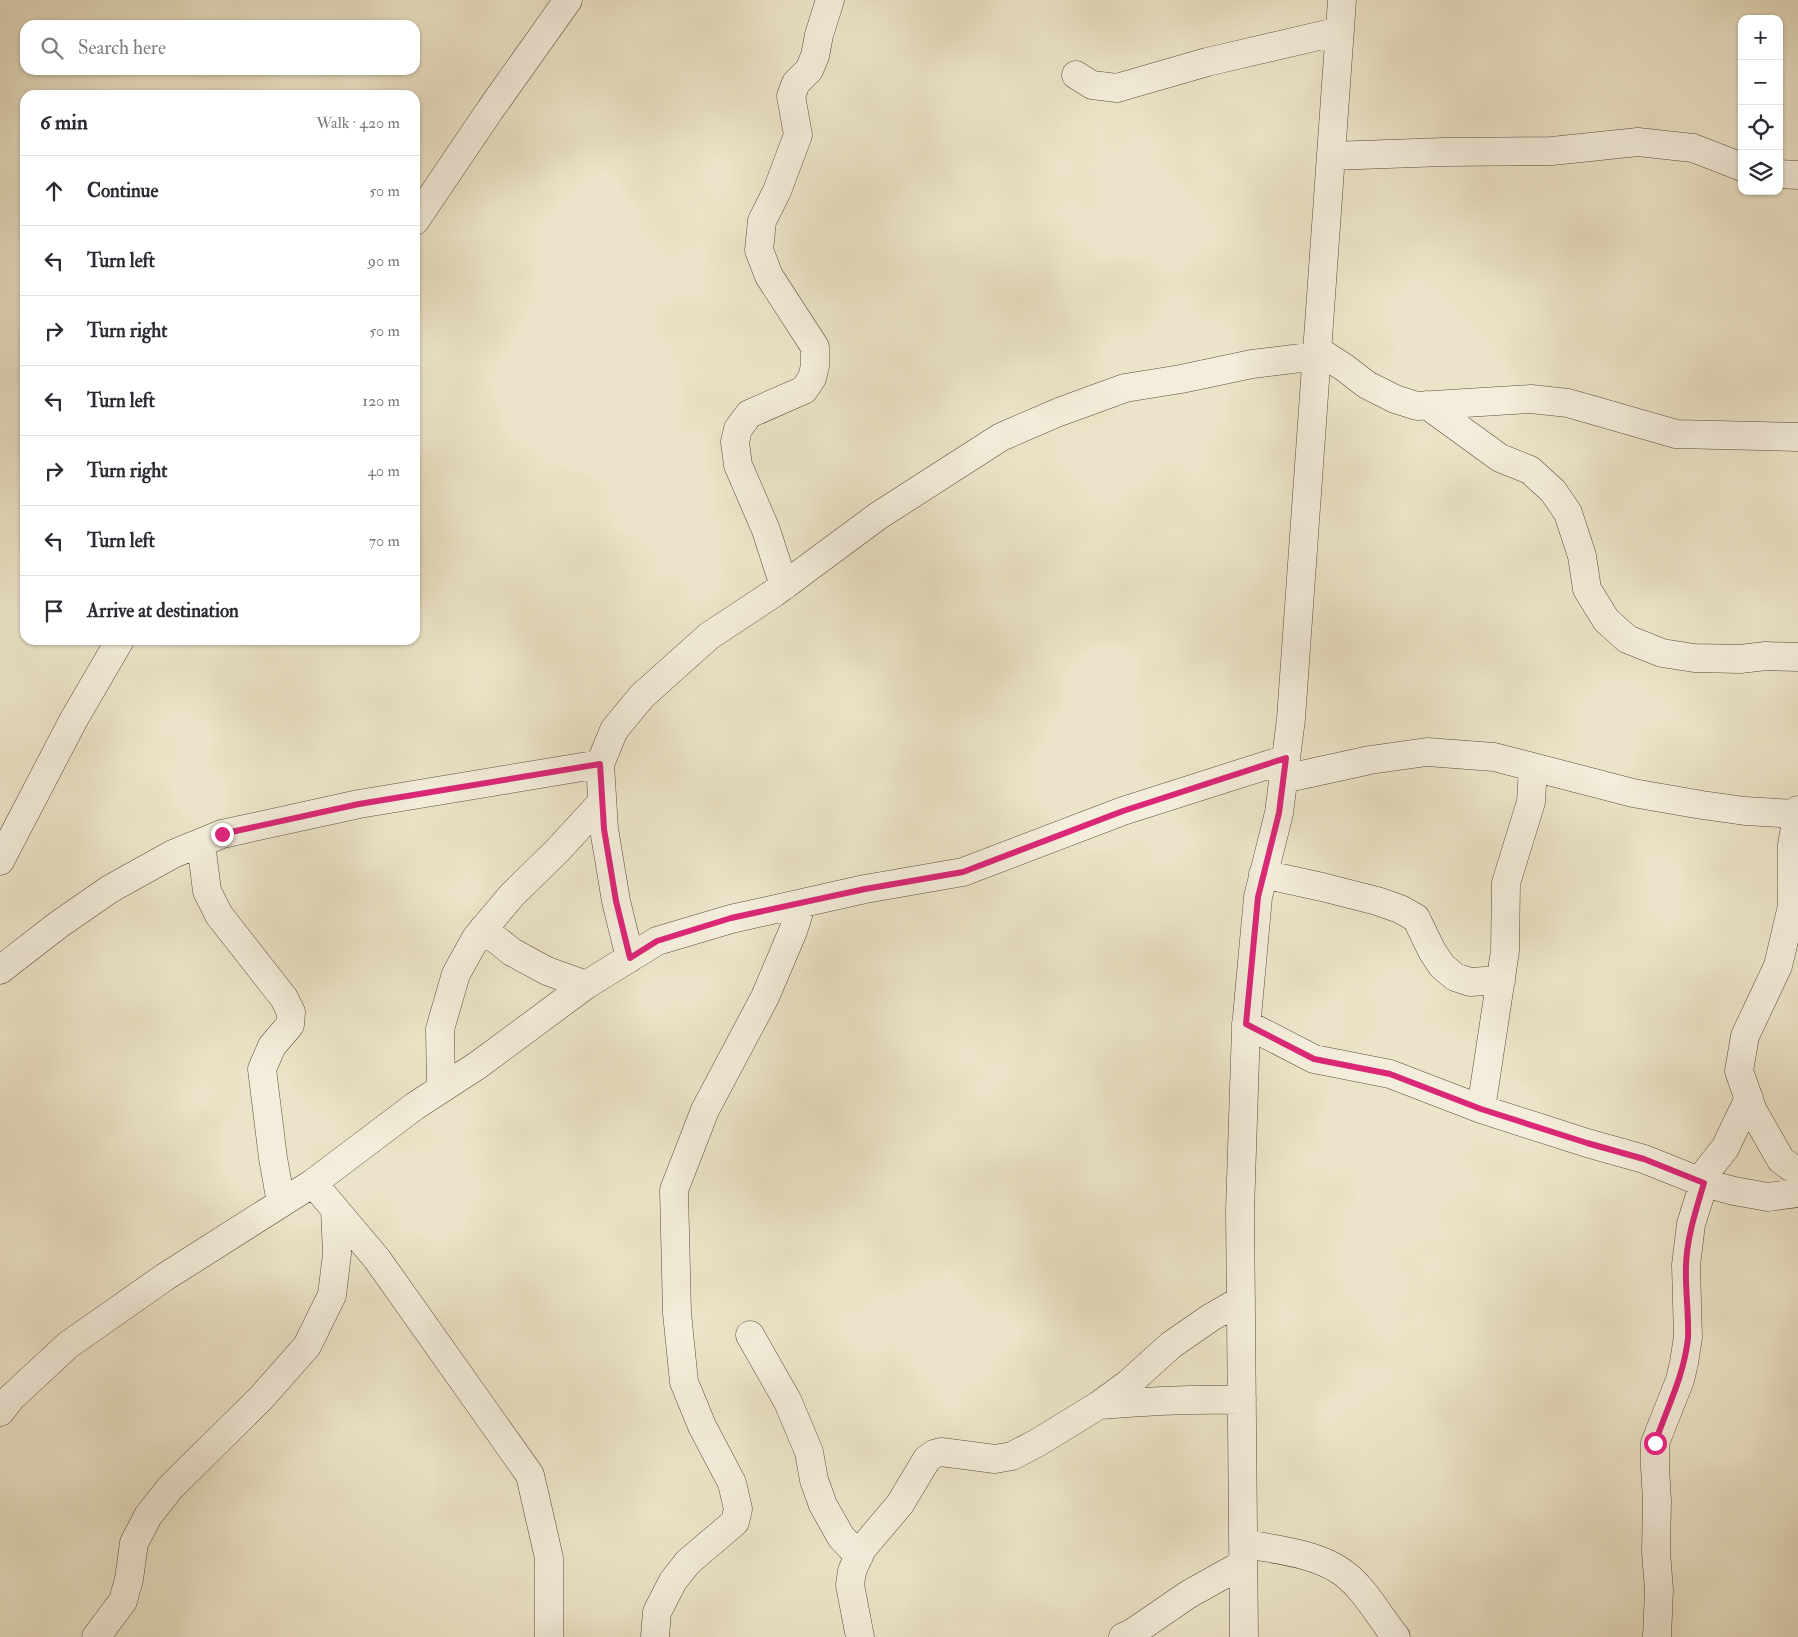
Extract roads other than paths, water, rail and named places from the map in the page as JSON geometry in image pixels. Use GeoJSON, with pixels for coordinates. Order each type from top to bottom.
{"type":"FeatureCollection","features":[{"type":"Feature","properties":{"kind":"street"},"geometry":{"type":"LineString","coordinates":[[420,214],[568,0]]}},
{"type":"Feature","properties":{"kind":"street"},"geometry":{"type":"LineString","coordinates":[[784,586],[766,530],[738,465],[735,442],[738,429],[749,414],[804,390],[812,378],[815,366],[815,348],[769,276],[758,250],[762,221],[777,192],[798,134],[791,96],[796,84],[809,70],[815,56],[819,35],[830,0]]}},
{"type":"Feature","properties":{"kind":"street"},"geometry":{"type":"LineString","coordinates":[[1244,1637],[1240,1210],[1246,1024],[1258,897],[1279,813],[1291,720],[1342,0]]}},
{"type":"Feature","properties":{"kind":"street"},"geometry":{"type":"LineString","coordinates":[[1076,75],[1092,85],[1117,88],[1207,62],[1340,31]]}},
{"type":"Feature","properties":{"kind":"street"},"geometry":{"type":"LineString","coordinates":[[1331,156],[1552,151],[1638,142],[1693,148],[1738,165]]}},
{"type":"Feature","properties":{"kind":"street"},"geometry":{"type":"LineString","coordinates":[[1783,174],[1798,174]]}},
{"type":"Feature","properties":{"kind":"street"},"geometry":{"type":"LineString","coordinates":[[630,958],[616,901],[604,829],[602,802],[600,764],[614,730],[642,696],[709,636],[784,586],[878,516],[1001,437],[1059,412],[1125,388],[1317,353],[1345,368],[1366,385],[1395,399],[1416,406],[1531,399],[1568,403],[1676,434],[1798,437]]}},
{"type":"Feature","properties":{"kind":"street"},"geometry":{"type":"LineString","coordinates":[[1427,405],[1500,458],[1530,470],[1554,491],[1568,513],[1582,556],[1587,589],[1606,620],[1627,639],[1662,653],[1694,658],[1798,657]]}},
{"type":"Feature","properties":{"kind":"street"},"geometry":{"type":"LineString","coordinates":[[0,861],[74,719],[117,645]]}},
{"type":"Feature","properties":{"kind":"street"},"geometry":{"type":"LineString","coordinates":[[0,1412],[11,1398],[68,1345],[165,1277],[313,1183],[415,1106],[478,1065],[586,985],[657,941],[731,918],[865,889],[963,872],[1123,811],[1285,769],[1427,752],[1494,757],[1633,793],[1694,804],[1745,810],[1798,812],[1792,845],[1792,906],[1778,966],[1745,1036],[1739,1071],[1754,1111],[1781,1160],[1798,1172]]}},
{"type":"Feature","properties":{"kind":"street"},"geometry":{"type":"LineString","coordinates":[[0,970],[58,925],[110,889],[173,854],[222,834],[359,804],[600,764]]}},
{"type":"Feature","properties":{"kind":"street"},"geometry":{"type":"LineString","coordinates":[[1481,1109],[1505,951],[1506,883],[1531,802],[1533,768]]}},
{"type":"Feature","properties":{"kind":"street"},"geometry":{"type":"LineString","coordinates":[[441,1089],[440,1029],[456,974],[476,938],[512,896],[602,802]]}},
{"type":"Feature","properties":{"kind":"street"},"geometry":{"type":"LineString","coordinates":[[201,843],[207,891],[219,915],[284,998],[291,1012],[290,1025],[272,1046],[262,1069],[273,1158],[281,1203]]}},
{"type":"Feature","properties":{"kind":"street"},"geometry":{"type":"LineString","coordinates":[[1263,874],[1377,901],[1400,909],[1416,918],[1442,966],[1454,977],[1470,982],[1501,980]]}},
{"type":"Feature","properties":{"kind":"street"},"geometry":{"type":"LineString","coordinates":[[655,1637],[657,1612],[673,1581],[688,1562],[735,1522],[738,1509],[732,1483],[702,1426],[684,1382],[677,1313],[674,1190],[705,1110],[765,997],[793,931],[802,903]]}},
{"type":"Feature","properties":{"kind":"street"},"geometry":{"type":"LineString","coordinates":[[483,929],[512,952],[547,971],[586,985]]}},
{"type":"Feature","properties":{"kind":"street"},"geometry":{"type":"LineString","coordinates":[[1246,1024],[1314,1059],[1390,1074],[1481,1109],[1644,1159],[1702,1182],[1734,1191],[1768,1197],[1798,1194]]}},
{"type":"Feature","properties":{"kind":"street"},"geometry":{"type":"LineString","coordinates":[[1657,1637],[1659,1590],[1656,1552],[1655,1443],[1680,1380],[1684,1363],[1688,1337],[1686,1265],[1691,1224],[1702,1182],[1725,1148],[1749,1098]]}},
{"type":"Feature","properties":{"kind":"street"},"geometry":{"type":"LineString","coordinates":[[313,1183],[377,1259],[530,1475],[549,1558],[549,1637]]}},
{"type":"Feature","properties":{"kind":"street"},"geometry":{"type":"LineString","coordinates":[[96,1637],[123,1601],[129,1579],[134,1543],[148,1516],[170,1488],[261,1398],[307,1346],[332,1295],[337,1254],[334,1208]]}},
{"type":"Feature","properties":{"kind":"street"},"geometry":{"type":"LineString","coordinates":[[860,1637],[850,1585],[852,1571],[862,1549],[900,1504],[927,1459],[941,1452],[995,1459],[1012,1456],[1099,1405],[1129,1383],[1171,1345],[1210,1318],[1241,1300]]}},
{"type":"Feature","properties":{"kind":"street"},"geometry":{"type":"LineString","coordinates":[[750,1335],[788,1402],[809,1452],[814,1480],[823,1505],[840,1537],[859,1556]]}},
{"type":"Feature","properties":{"kind":"street"},"geometry":{"type":"LineString","coordinates":[[1099,1405],[1152,1401],[1242,1400]]}},
{"type":"Feature","properties":{"kind":"street"},"geometry":{"type":"LineString","coordinates":[[1123,1637],[1132,1633],[1189,1594],[1243,1554],[1315,1558],[1340,1570],[1360,1589],[1396,1637]]}}]}
